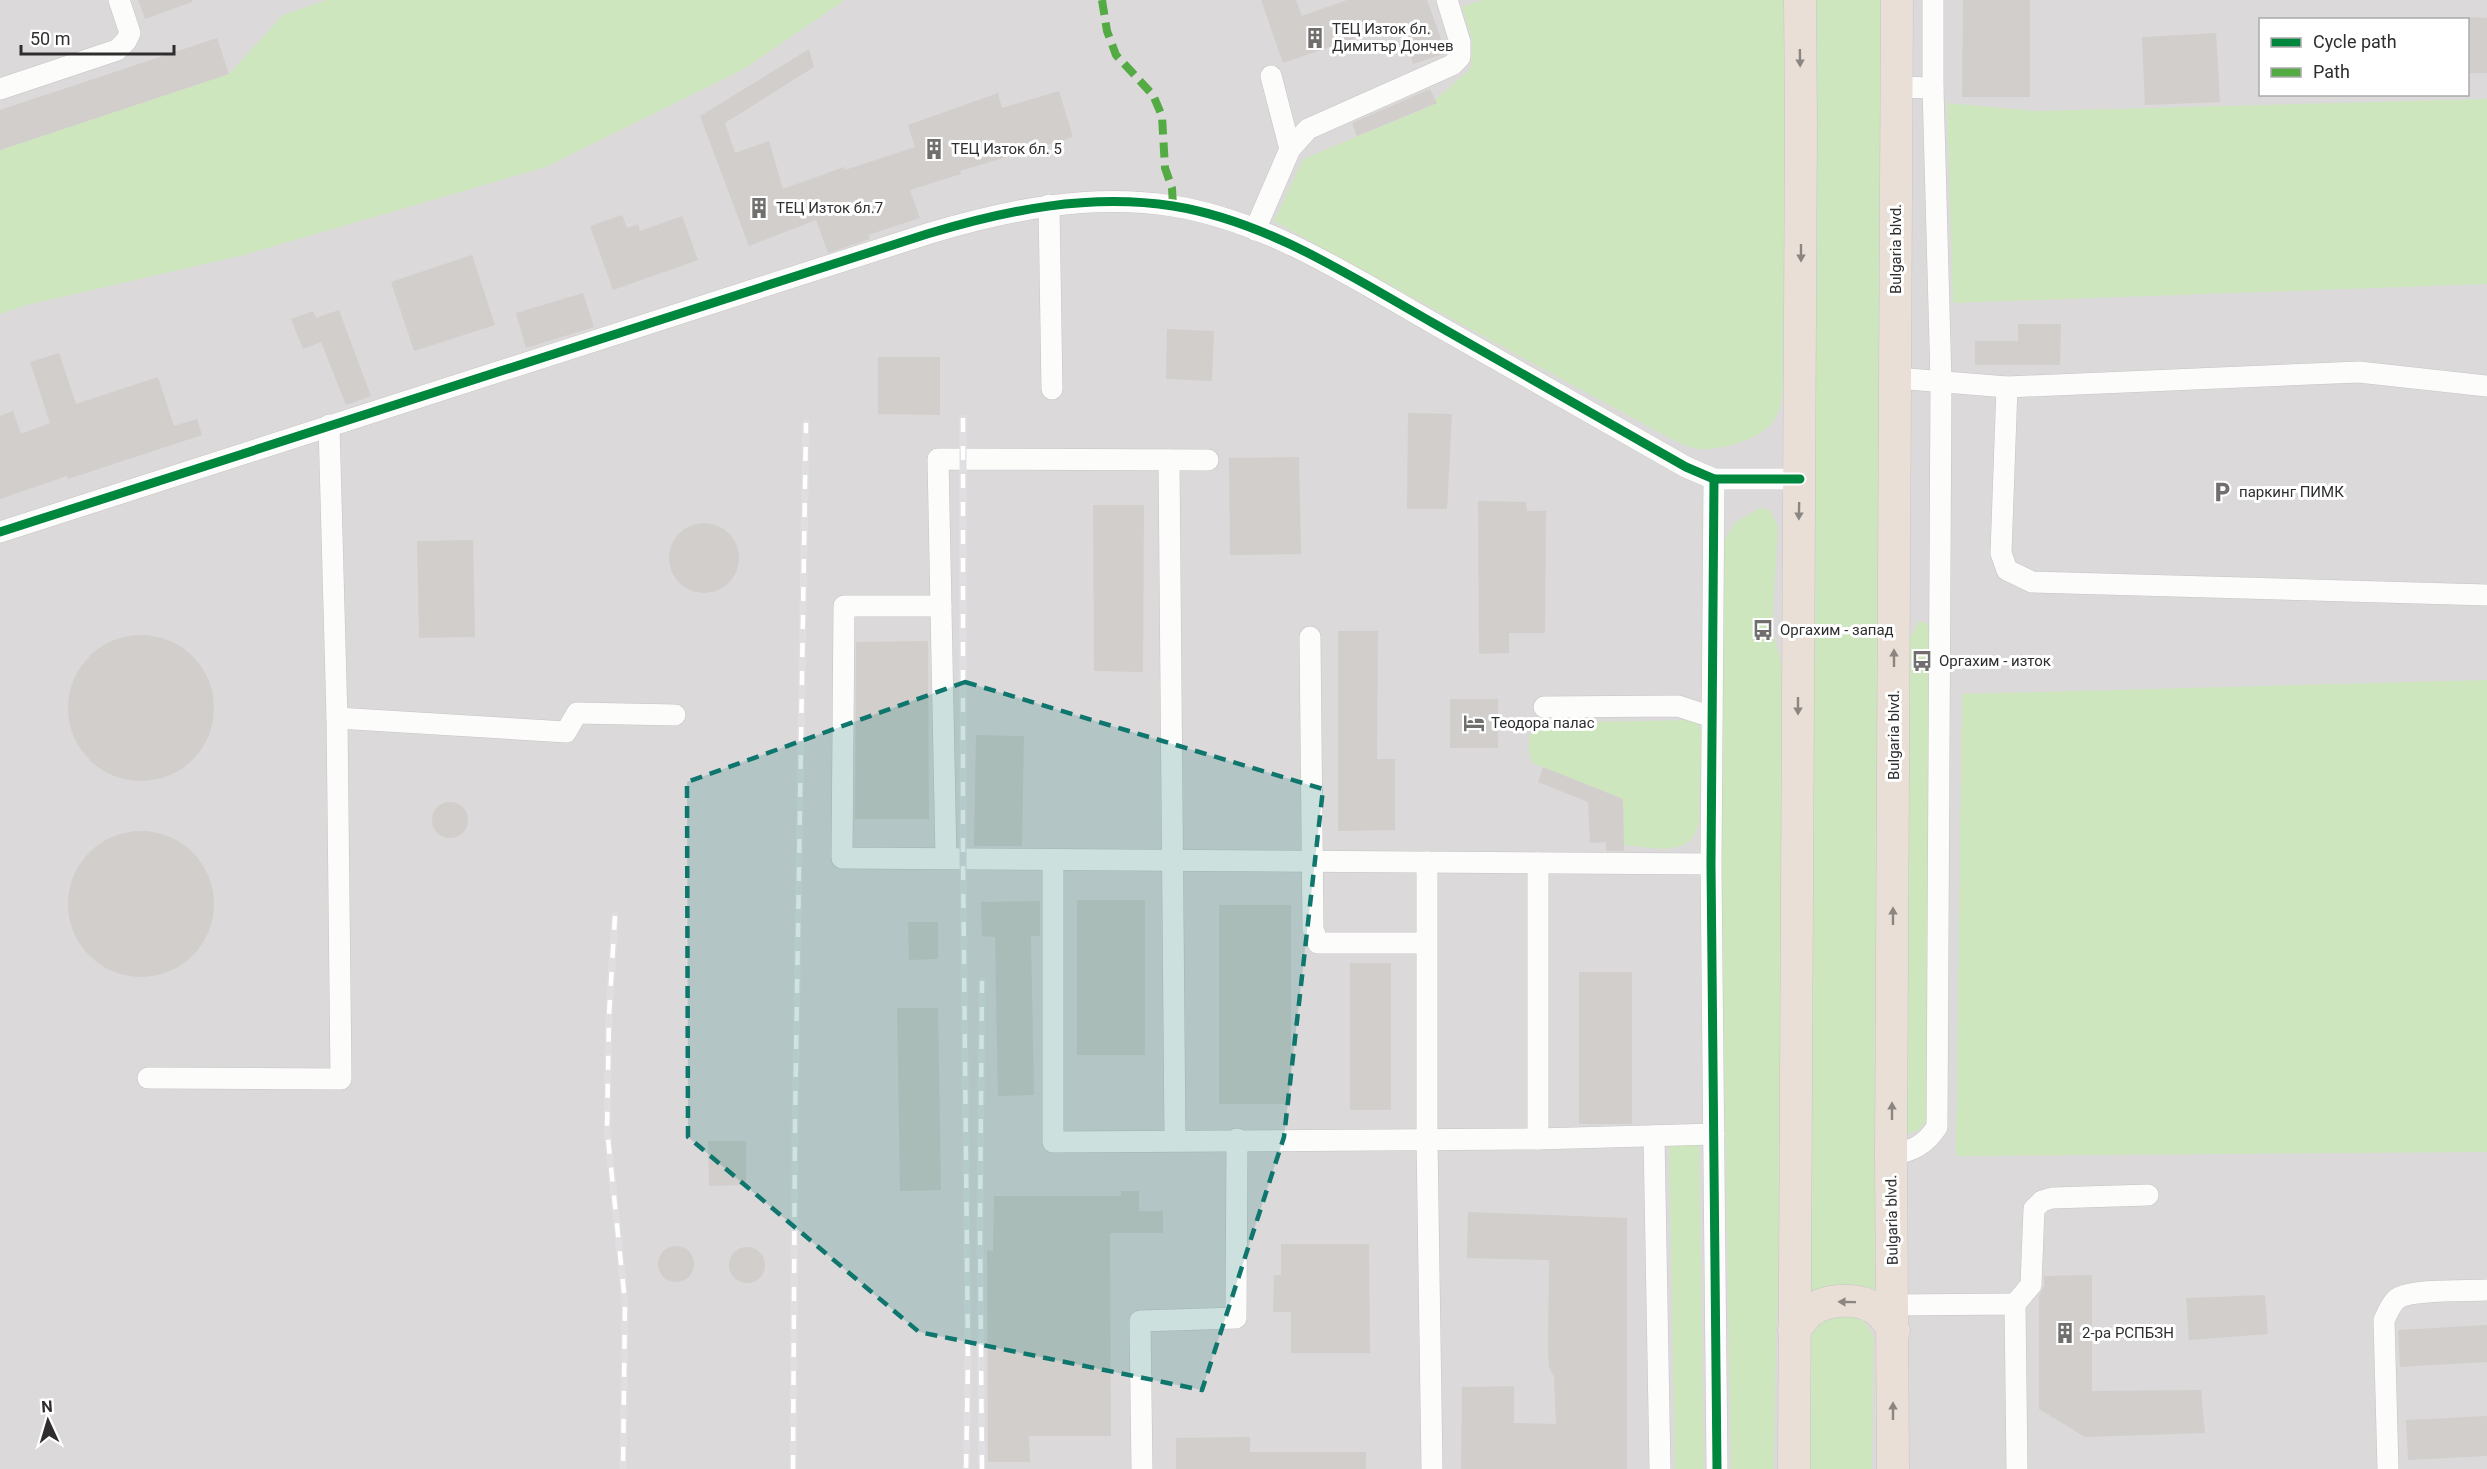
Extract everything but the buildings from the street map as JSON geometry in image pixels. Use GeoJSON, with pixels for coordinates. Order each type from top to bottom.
{"type":"FeatureCollection","features":[{"type":"Feature","properties":{"kind":"highway"},"geometry":{"type":"LineString","coordinates":[[1794,1469],[1800,479],[1800,0]]}},
{"type":"Feature","properties":{"kind":"highway","name":"Bulgaria blvd."},"geometry":{"type":"LineString","coordinates":[[1893,1469],[1892,1155],[1897,0]]}},
{"type":"Feature","properties":{"kind":"highway"},"geometry":{"type":"LineString","coordinates":[[1794,1330],[1810,1311],[1825,1303],[1843,1300],[1876,1308],[1894,1318]]}},
{"type":"Feature","properties":{"kind":"street"},"geometry":{"type":"LineString","coordinates":[[0,89],[117,50],[126,42],[130,33],[119,0]]}},
{"type":"Feature","properties":{"kind":"street"},"geometry":{"type":"LineString","coordinates":[[1255,230],[1290,150],[1308,129],[1452,65],[1460,57],[1460,42],[1447,0]]}},
{"type":"Feature","properties":{"kind":"street"},"geometry":{"type":"LineString","coordinates":[[1892,1155],[1910,1152],[1927,1141],[1936,1127],[1941,381],[1933,88],[1933,0]]}},
{"type":"Feature","properties":{"kind":"street"},"geometry":{"type":"LineString","coordinates":[[1271,76],[1290,150]]}},
{"type":"Feature","properties":{"kind":"street"},"geometry":{"type":"LineString","coordinates":[[1897,87],[1933,88]]}},
{"type":"Feature","properties":{"kind":"street"},"geometry":{"type":"LineString","coordinates":[[0,532],[328,425],[434,394],[984,217],[1049,205],[1127,202],[1173,206],[1218,216],[1290,244],[1363,283],[1686,467],[1714,480],[1800,479]]}},
{"type":"Feature","properties":{"kind":"street"},"geometry":{"type":"LineString","coordinates":[[1049,205],[1052,389]]}},
{"type":"Feature","properties":{"kind":"street"},"geometry":{"type":"LineString","coordinates":[[1896,378],[2007,387],[2359,372],[2487,386]]}},
{"type":"Feature","properties":{"kind":"street"},"geometry":{"type":"LineString","coordinates":[[2007,387],[2001,553],[2007,570],[2032,582],[2487,595]]}},
{"type":"Feature","properties":{"kind":"street"},"geometry":{"type":"LineString","coordinates":[[148,1077],[341,1079],[337,718],[328,425]]}},
{"type":"Feature","properties":{"kind":"street"},"geometry":{"type":"LineString","coordinates":[[946,858],[938,459],[1208,460]]}},
{"type":"Feature","properties":{"kind":"street"},"geometry":{"type":"LineString","coordinates":[[1169,460],[1175,1140]]}},
{"type":"Feature","properties":{"kind":"street"},"geometry":{"type":"LineString","coordinates":[[1714,480],[1711,864],[1717,1469]]}},
{"type":"Feature","properties":{"kind":"street"},"geometry":{"type":"LineString","coordinates":[[941,606],[844,606],[842,858],[1711,864]]}},
{"type":"Feature","properties":{"kind":"street"},"geometry":{"type":"LineString","coordinates":[[1310,637],[1313,929],[1318,943],[1425,943]]}},
{"type":"Feature","properties":{"kind":"street"},"geometry":{"type":"LineString","coordinates":[[1544,707],[1678,706],[1712,717]]}},
{"type":"Feature","properties":{"kind":"street"},"geometry":{"type":"LineString","coordinates":[[337,718],[566,732],[578,713],[675,715]]}},
{"type":"Feature","properties":{"kind":"street"},"geometry":{"type":"LineString","coordinates":[[1053,860],[1053,1142],[1538,1139],[1714,1134]]}},
{"type":"Feature","properties":{"kind":"street"},"geometry":{"type":"LineString","coordinates":[[1427,862],[1425,943],[1432,1469]]}},
{"type":"Feature","properties":{"kind":"street"},"geometry":{"type":"LineString","coordinates":[[1538,863],[1538,1139]]}},
{"type":"Feature","properties":{"kind":"street"},"geometry":{"type":"LineString","coordinates":[[1654,1136],[1660,1469]]}},
{"type":"Feature","properties":{"kind":"street"},"geometry":{"type":"LineString","coordinates":[[1142,1469],[1140,1321],[1236,1318],[1238,1140]]}},
{"type":"Feature","properties":{"kind":"street"},"geometry":{"type":"LineString","coordinates":[[2017,1469],[2015,1304],[2031,1285],[2034,1209],[2042,1201],[2052,1198],[2148,1195]]}},
{"type":"Feature","properties":{"kind":"street"},"geometry":{"type":"LineString","coordinates":[[2388,1469],[2384,1320],[2391,1305],[2399,1297],[2412,1294],[2487,1290]]}},
{"type":"Feature","properties":{"kind":"street"},"geometry":{"type":"LineString","coordinates":[[1894,1318],[2015,1304]]}},
{"type":"Feature","properties":{"kind":"highlighted area"},"geometry":{"type":"Polygon","coordinates":[[[965,682],[1323,789],[1284,1137],[1202,1390],[919,1332],[688,1137],[687,782],[965,682]]]}},
{"type":"Feature","properties":{"kind":"shaded area"},"geometry":{"type":"Polygon","coordinates":[[[0,0],[2487,0],[2487,1469],[0,1469],[0,0]]]}},
{"type":"Feature","properties":{"kind":"green space"},"geometry":{"type":"Polygon","coordinates":[[[327,0],[845,0],[744,69],[546,167],[244,255],[27,305],[0,314],[0,150],[229,74],[283,15],[327,0]]]}},
{"type":"Feature","properties":{"kind":"green space"},"geometry":{"type":"Polygon","coordinates":[[[1482,0],[1786,0],[1784,373],[1781,404],[1777,415],[1765,430],[1733,445],[1710,449],[1689,447],[1274,221],[1303,159],[1426,108],[1471,68],[1472,40],[1462,7],[1482,0]]]}},
{"type":"Feature","properties":{"kind":"green space"},"geometry":{"type":"Polygon","coordinates":[[[1812,0],[1884,0],[1878,1291],[1809,1294],[1812,0]]]}},
{"type":"Feature","properties":{"kind":"green space"},"geometry":{"type":"Polygon","coordinates":[[[2487,99],[2487,284],[1953,303],[1947,103],[2037,111],[2487,99]]]}},
{"type":"Feature","properties":{"kind":"green space"},"geometry":{"type":"Polygon","coordinates":[[[1759,508],[1770,510],[1778,527],[1772,629],[1787,684],[1785,1164],[1776,1336],[1774,1469],[1731,1469],[1721,875],[1724,541],[1735,523],[1759,508]]]}},
{"type":"Feature","properties":{"kind":"green space"},"geometry":{"type":"Polygon","coordinates":[[[1919,621],[1928,624],[1937,653],[1931,1113],[1919,1130],[1904,1135],[1907,645],[1919,621]]]}},
{"type":"Feature","properties":{"kind":"green space"},"geometry":{"type":"Polygon","coordinates":[[[2487,680],[2487,1152],[1956,1156],[1962,694],[2487,680]]]}},
{"type":"Feature","properties":{"kind":"green space"},"geometry":{"type":"Polygon","coordinates":[[[1688,720],[1698,723],[1701,733],[1699,821],[1689,841],[1680,846],[1659,849],[1624,845],[1623,799],[1533,763],[1529,753],[1529,738],[1537,723],[1688,720]]]}},
{"type":"Feature","properties":{"kind":"green space"},"geometry":{"type":"Polygon","coordinates":[[[1699,1143],[1704,1469],[1675,1469],[1669,1145],[1699,1143]]]}},
{"type":"Feature","properties":{"kind":"green space"},"geometry":{"type":"Polygon","coordinates":[[[1831,1315],[1862,1320],[1874,1337],[1872,1469],[1809,1469],[1811,1335],[1818,1322],[1831,1315]]]}},
{"type":"Feature","properties":{"kind":"railway"},"geometry":{"type":"LineString","coordinates":[[963,418],[963,858],[968,1360],[966,1469]]}},
{"type":"Feature","properties":{"kind":"railway"},"geometry":{"type":"LineString","coordinates":[[793,1469],[795,1122],[806,423]]}},
{"type":"Feature","properties":{"kind":"railway"},"geometry":{"type":"LineString","coordinates":[[615,916],[609,1015],[607,1129],[625,1302],[623,1469]]}},
{"type":"Feature","properties":{"kind":"railway"},"geometry":{"type":"LineString","coordinates":[[982,981],[980,1227],[982,1469]]}},
{"type":"Feature","properties":{"kind":"marked path"},"geometry":{"type":"LineString","coordinates":[[1102,0],[1107,31],[1116,55],[1153,95],[1162,116],[1165,168],[1172,188],[1173,206]]}},
{"type":"Feature","properties":{"kind":"cycle path"},"geometry":{"type":"LineString","coordinates":[[0,532],[957,225],[1048,206],[1110,202],[1142,202],[1208,213],[1275,237],[1340,270],[1686,467],[1714,479],[1800,479]]}},
{"type":"Feature","properties":{"kind":"cycle path"},"geometry":{"type":"LineString","coordinates":[[1714,479],[1711,864],[1717,1469]]}},
{"type":"Feature","properties":{"kind":"place","name":"ТЕЦ Изток бл. Димитър Дончев"},"geometry":{"type":"Point","coordinates":[1315,38]}},
{"type":"Feature","properties":{"kind":"place","name":"ТЕЦ Изток бл. 5"},"geometry":{"type":"Point","coordinates":[934,149]}},
{"type":"Feature","properties":{"kind":"place","name":"ТЕЦ Изток бл.7"},"geometry":{"type":"Point","coordinates":[759,208]}},
{"type":"Feature","properties":{"kind":"place","name":"паркинг ПИМК"},"geometry":{"type":"Point","coordinates":[2222,492]}},
{"type":"Feature","properties":{"kind":"place","name":"Оргахим - запад"},"geometry":{"type":"Point","coordinates":[1763,630]}},
{"type":"Feature","properties":{"kind":"place","name":"Оргахим - изток"},"geometry":{"type":"Point","coordinates":[1922,661]}},
{"type":"Feature","properties":{"kind":"place","name":"Теодора палас"},"geometry":{"type":"Point","coordinates":[1474,723]}},
{"type":"Feature","properties":{"kind":"place","name":"2-ра РСПБЗН"},"geometry":{"type":"Point","coordinates":[2065,1333]}}]}
